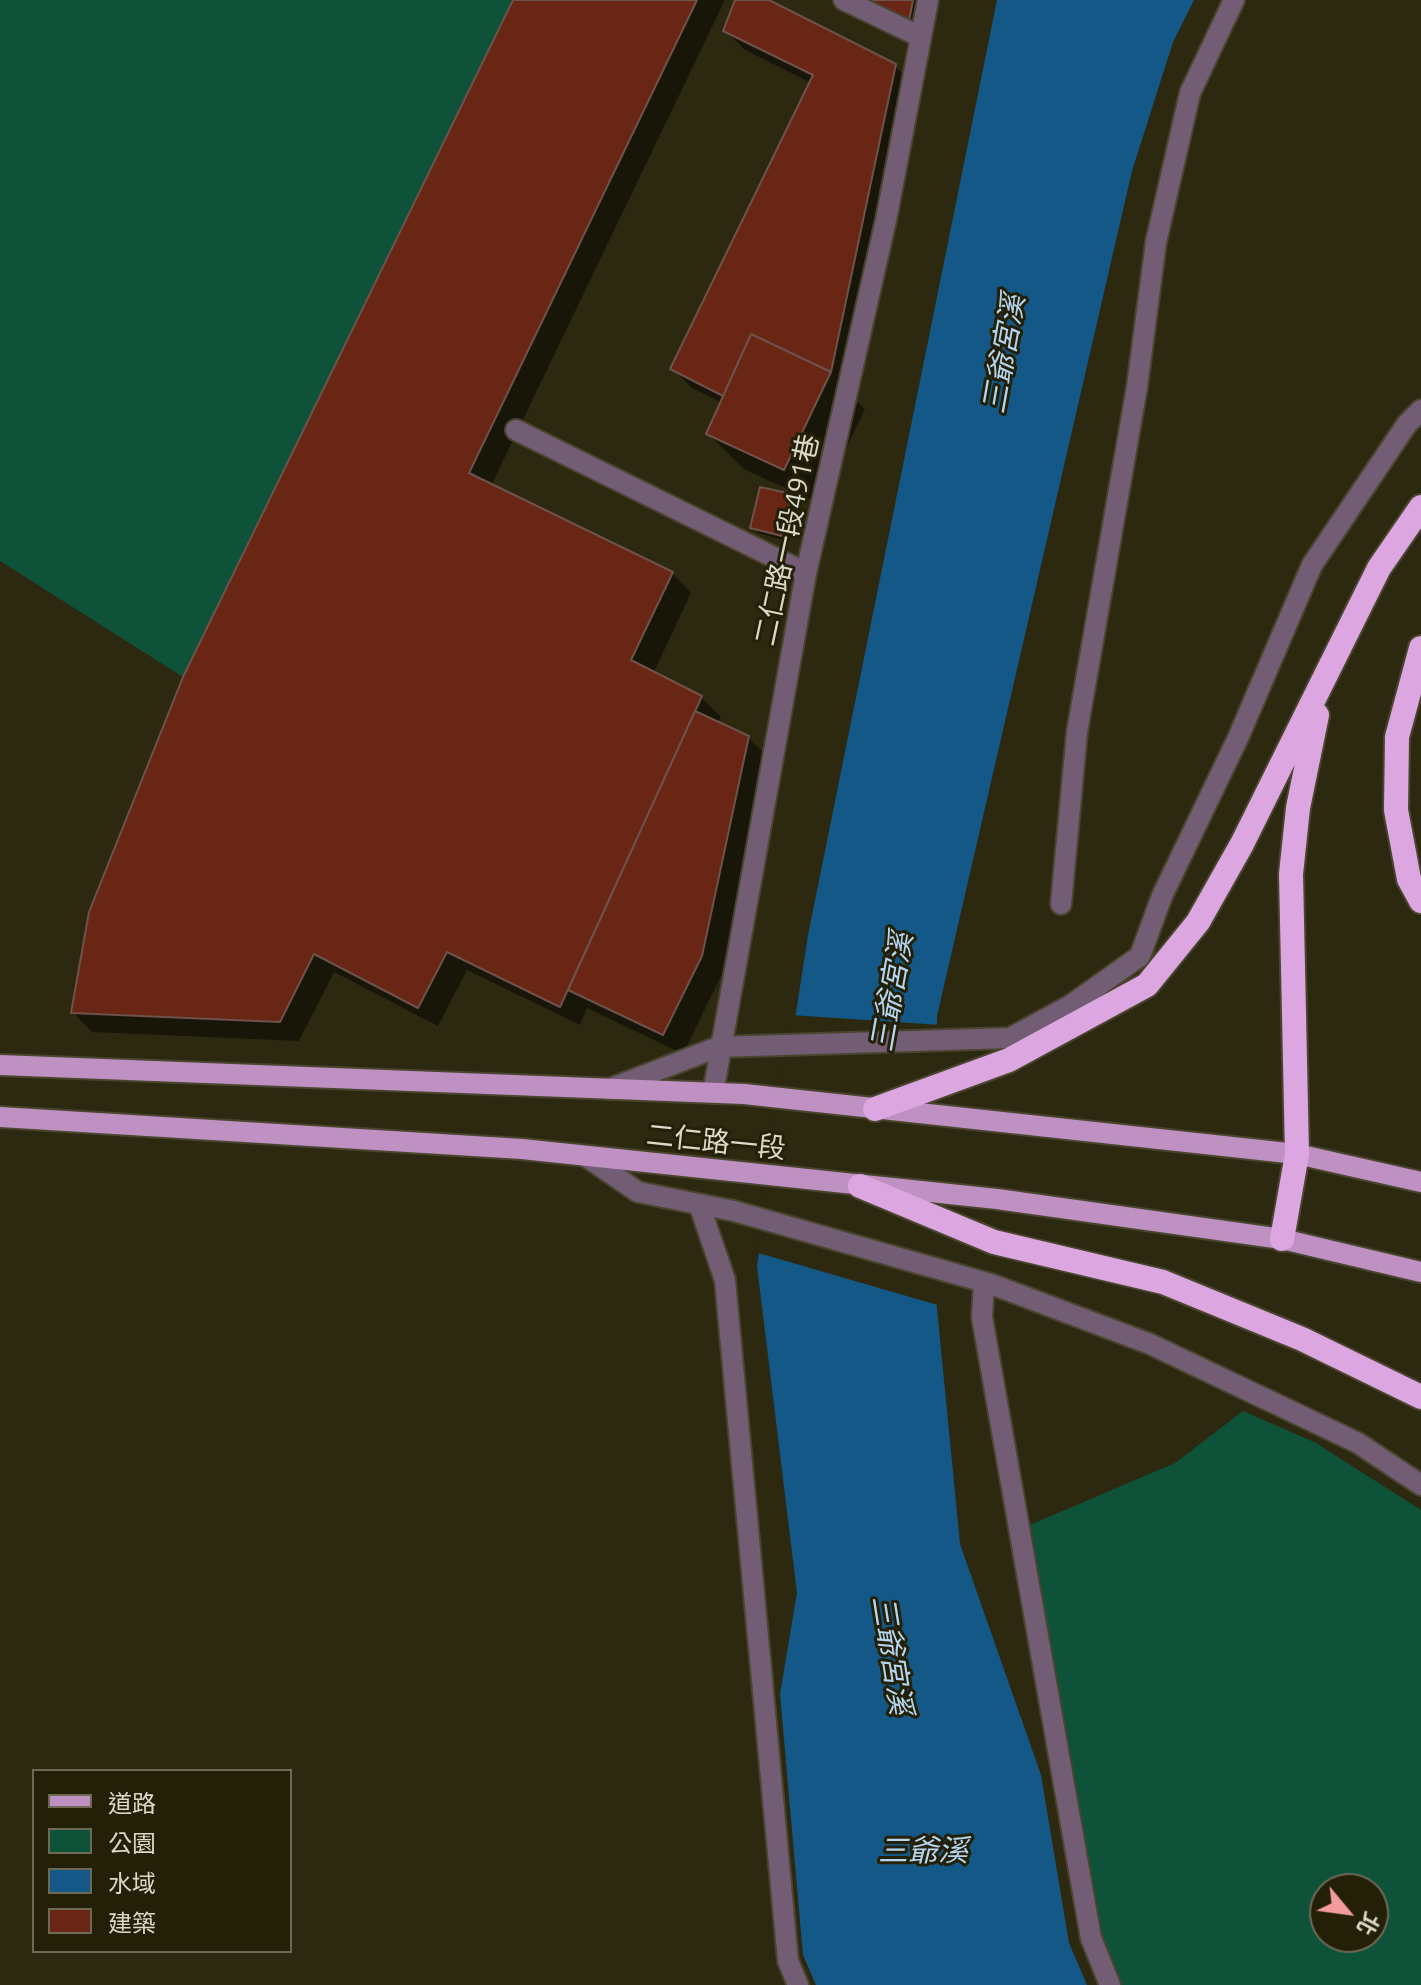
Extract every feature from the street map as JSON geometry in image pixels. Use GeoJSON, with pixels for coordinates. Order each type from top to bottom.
{"type":"FeatureCollection","features":[{"type":"Feature","properties":{"kind":"highway"},"geometry":{"type":"LineString","coordinates":[[875,1109],[1102,1011],[1147,985],[1198,922],[1213,896],[1379,568],[1421,507]]}},
{"type":"Feature","properties":{"kind":"highway"},"geometry":{"type":"LineString","coordinates":[[1421,648],[1397,737],[1396,810],[1409,879],[1421,901]]}},
{"type":"Feature","properties":{"kind":"highway"},"geometry":{"type":"LineString","coordinates":[[1282,1239],[1297,1154],[1291,874],[1298,808],[1329,670]]}},
{"type":"Feature","properties":{"kind":"highway"},"geometry":{"type":"LineString","coordinates":[[860,1186],[994,1242],[1163,1282],[1302,1339],[1421,1397]]}},
{"type":"Feature","properties":{"kind":"main road","name":"二仁路一段"},"geometry":{"type":"LineString","coordinates":[[0,1065],[744,1094],[1297,1154],[1421,1182]]}},
{"type":"Feature","properties":{"kind":"main road","name":"二仁路一段"},"geometry":{"type":"LineString","coordinates":[[0,1117],[522,1149],[997,1199],[1282,1239],[1421,1272]]}},
{"type":"Feature","properties":{"kind":"street"},"geometry":{"type":"LineString","coordinates":[[844,0],[921,37]]}},
{"type":"Feature","properties":{"kind":"street","name":"二仁路一段491巷"},"geometry":{"type":"LineString","coordinates":[[713,1093],[718,1047],[806,573],[886,220],[928,0]]}},
{"type":"Feature","properties":{"kind":"street"},"geometry":{"type":"LineString","coordinates":[[1061,904],[1077,732],[1137,387],[1156,242],[1190,93],[1234,0]]}},
{"type":"Feature","properties":{"kind":"street"},"geometry":{"type":"LineString","coordinates":[[609,1089],[718,1047],[1009,1049],[1140,956],[1162,896],[1238,738],[1312,565],[1407,424],[1421,410]]}},
{"type":"Feature","properties":{"kind":"street"},"geometry":{"type":"LineString","coordinates":[[516,430],[806,573]]}},
{"type":"Feature","properties":{"kind":"street"},"geometry":{"type":"LineString","coordinates":[[587,1157],[638,1192],[734,1211],[988,1283],[1150,1344],[1358,1443],[1421,1485]]}},
{"type":"Feature","properties":{"kind":"street"},"geometry":{"type":"LineString","coordinates":[[699,1204],[725,1280],[788,1961],[798,1985]]}},
{"type":"Feature","properties":{"kind":"street"},"geometry":{"type":"LineString","coordinates":[[988,1283],[982,1317],[1091,1938],[1110,1985]]}},
{"type":"Feature","properties":{"kind":"green space"},"geometry":{"type":"Polygon","coordinates":[[[0,0],[513,0],[183,677],[0,561],[0,0]]]}},
{"type":"Feature","properties":{"kind":"green space"},"geometry":{"type":"Polygon","coordinates":[[[1243,1411],[1316,1443],[1421,1510],[1421,1985],[1110,1985],[1018,1530],[1175,1463],[1243,1411]]]}},
{"type":"Feature","properties":{"kind":"water","name":"三爺溪"},"geometry":{"type":"Polygon","coordinates":[[[997,0],[1194,0],[1173,42],[1132,171],[937,1016],[935,1288],[960,1544],[1041,1775],[1069,1943],[1087,1985],[816,1985],[803,1955],[780,1694],[797,1593],[757,1266],[808,935],[997,0]]]}},
{"type":"Feature","properties":{"kind":"pier"},"geometry":{"type":"Polygon","coordinates":[[[791,1015],[941,1025],[941,1306],[755,1252],[791,1015]]]}},
{"type":"Feature","properties":{"kind":"building"},"geometry":{"type":"Polygon","coordinates":[[[513,0],[697,0],[469,473],[673,572],[631,660],[702,696],[560,1007],[447,952],[418,1008],[314,954],[280,1022],[71,1013],[89,912],[183,677],[513,0]]]}},
{"type":"Feature","properties":{"kind":"building"},"geometry":{"type":"Polygon","coordinates":[[[735,0],[769,0],[896,64],[831,372],[751,334],[723,396],[670,369],[813,75],[723,31],[735,0]]]}},
{"type":"Feature","properties":{"kind":"building"},"geometry":{"type":"Polygon","coordinates":[[[864,0],[913,0],[909,21],[864,0]]]}},
{"type":"Feature","properties":{"kind":"building"},"geometry":{"type":"Polygon","coordinates":[[[751,334],[831,372],[784,470],[706,434],[751,334]]]}},
{"type":"Feature","properties":{"kind":"building"},"geometry":{"type":"Polygon","coordinates":[[[760,487],[792,494],[782,536],[750,528],[760,487]]]}},
{"type":"Feature","properties":{"kind":"building"},"geometry":{"type":"Polygon","coordinates":[[[695,711],[749,736],[702,956],[663,1035],[568,990],[695,711]]]}},
{"type":"Feature","properties":{"kind":"water label","name":"三爺宮溪"},"geometry":{"type":"Point","coordinates":[1004,354]}},
{"type":"Feature","properties":{"kind":"water label","name":"三爺宮溪"},"geometry":{"type":"Point","coordinates":[892,992]}},
{"type":"Feature","properties":{"kind":"water label","name":"三爺宮溪"},"geometry":{"type":"Point","coordinates":[892,1655]}}]}
